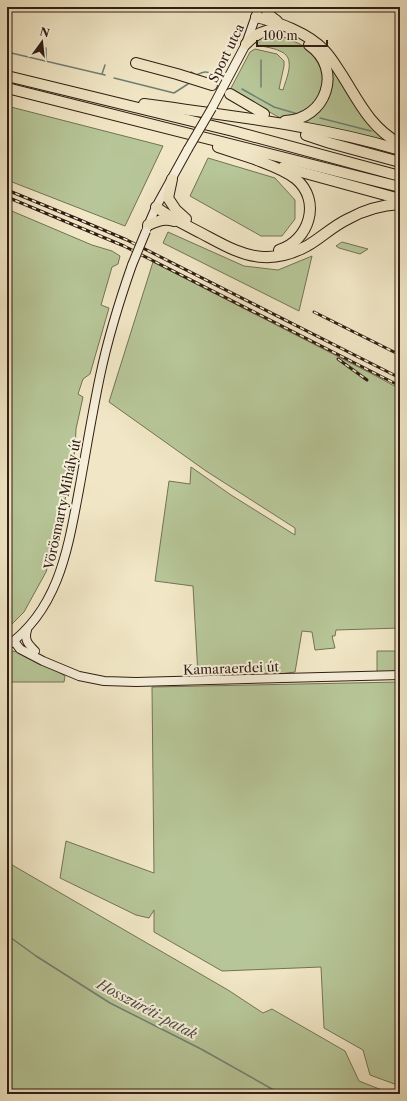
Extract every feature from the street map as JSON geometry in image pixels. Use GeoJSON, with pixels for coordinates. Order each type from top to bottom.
{"type":"FeatureCollection","features":[{"type":"Feature","properties":{"kind":"highway"},"geometry":{"type":"LineString","coordinates":[[265,7],[282,28]]}},
{"type":"Feature","properties":{"kind":"highway"},"geometry":{"type":"LineString","coordinates":[[93,98],[264,118],[286,122],[304,118],[321,102],[325,94],[327,85],[326,67],[315,50],[258,12]]}},
{"type":"Feature","properties":{"kind":"highway"},"geometry":{"type":"LineString","coordinates":[[246,44],[258,33],[282,28],[308,37],[325,50],[369,118],[384,134],[400,144]]}},
{"type":"Feature","properties":{"kind":"highway"},"geometry":{"type":"LineString","coordinates":[[136,63],[212,85]]}},
{"type":"Feature","properties":{"kind":"highway"},"geometry":{"type":"LineString","coordinates":[[7,76],[233,131],[400,176]]}},
{"type":"Feature","properties":{"kind":"highway"},"geometry":{"type":"LineString","coordinates":[[7,88],[400,187]]}},
{"type":"Feature","properties":{"kind":"highway"},"geometry":{"type":"LineString","coordinates":[[230,94],[264,118],[400,150]]}},
{"type":"Feature","properties":{"kind":"highway"},"geometry":{"type":"LineString","coordinates":[[187,134],[198,141],[257,160],[400,199]]}},
{"type":"Feature","properties":{"kind":"highway"},"geometry":{"type":"LineString","coordinates":[[306,135],[400,162]]}},
{"type":"Feature","properties":{"kind":"highway"},"geometry":{"type":"LineString","coordinates":[[156,207],[237,244],[255,250],[279,250],[294,243],[302,235],[309,217],[309,205],[304,190],[296,180],[289,174],[257,160]]}},
{"type":"Feature","properties":{"kind":"highway"},"geometry":{"type":"LineString","coordinates":[[172,179],[168,198],[182,220]]}},
{"type":"Feature","properties":{"kind":"highway"},"geometry":{"type":"LineString","coordinates":[[147,228],[160,220],[182,220],[228,247],[253,256],[271,257],[284,255],[301,249],[347,219],[362,212],[378,207],[400,204]]}},
{"type":"Feature","properties":{"kind":"main road","name":"Sport utca"},"geometry":{"type":"LineString","coordinates":[[132,265],[156,207],[246,44],[258,12]]}},
{"type":"Feature","properties":{"kind":"main road","name":"Vörösmarty Mihály út"},"geometry":{"type":"LineString","coordinates":[[10,643],[27,630],[49,597],[64,562],[112,326],[132,265]]}},
{"type":"Feature","properties":{"kind":"main road"},"geometry":{"type":"LineString","coordinates":[[27,630],[27,642],[35,651]]}},
{"type":"Feature","properties":{"kind":"main road","name":"Kamaraerdei út"},"geometry":{"type":"LineString","coordinates":[[10,643],[35,651],[64,669]]}},
{"type":"Feature","properties":{"kind":"main road","name":"Kamaraerdei út"},"geometry":{"type":"LineString","coordinates":[[10,643],[43,661],[79,676],[96,680],[130,682],[400,675]]}},
{"type":"Feature","properties":{"kind":"green space"},"geometry":{"type":"Polygon","coordinates":[[[274,33],[300,44],[314,54],[324,73],[323,89],[308,112],[282,119],[230,90],[250,52],[255,49],[277,54],[284,61],[279,89],[283,90],[289,70],[286,55],[282,52],[257,45],[255,41],[257,38],[274,33]]]}},
{"type":"Feature","properties":{"kind":"green space"},"geometry":{"type":"Polygon","coordinates":[[[316,46],[386,141],[299,123],[329,93],[315,47],[316,46]]]}},
{"type":"Feature","properties":{"kind":"green space"},"geometry":{"type":"Polygon","coordinates":[[[7,106],[163,146],[125,226],[7,180],[7,106]]]}},
{"type":"Feature","properties":{"kind":"green space"},"geometry":{"type":"Polygon","coordinates":[[[315,134],[400,152],[400,159],[315,134]]]}},
{"type":"Feature","properties":{"kind":"green space"},"geometry":{"type":"Polygon","coordinates":[[[208,158],[275,178],[295,200],[295,219],[282,236],[261,236],[190,196],[208,158]]]}},
{"type":"Feature","properties":{"kind":"green space"},"geometry":{"type":"Polygon","coordinates":[[[7,209],[92,245],[112,251],[120,256],[118,264],[112,267],[101,305],[109,308],[90,374],[83,379],[78,394],[83,397],[76,429],[75,450],[59,530],[46,572],[24,612],[7,629],[7,209]]]}},
{"type":"Feature","properties":{"kind":"green space"},"geometry":{"type":"Polygon","coordinates":[[[168,232],[244,266],[278,270],[312,256],[299,311],[163,243],[168,232]]]}},
{"type":"Feature","properties":{"kind":"green space"},"geometry":{"type":"Polygon","coordinates":[[[342,242],[368,249],[360,254],[336,246],[342,242]]]}},
{"type":"Feature","properties":{"kind":"green space"},"geometry":{"type":"Polygon","coordinates":[[[153,262],[400,389],[400,628],[336,630],[335,636],[332,636],[335,648],[315,650],[312,632],[302,631],[295,672],[272,675],[198,675],[193,586],[155,581],[169,481],[190,484],[191,467],[231,495],[295,535],[295,528],[206,471],[109,402],[153,262]]]}},
{"type":"Feature","properties":{"kind":"green space"},"geometry":{"type":"Polygon","coordinates":[[[377,651],[400,651],[400,671],[377,672],[377,651]]]}},
{"type":"Feature","properties":{"kind":"green space"},"geometry":{"type":"Polygon","coordinates":[[[7,652],[18,652],[60,673],[65,676],[64,682],[7,682],[7,652]]]}},
{"type":"Feature","properties":{"kind":"green space"},"geometry":{"type":"Polygon","coordinates":[[[400,682],[400,1086],[370,1075],[363,1050],[324,1028],[321,967],[222,971],[154,932],[154,910],[149,918],[136,915],[60,878],[66,841],[154,873],[152,687],[400,682]]]}},
{"type":"Feature","properties":{"kind":"green space"},"geometry":{"type":"Polygon","coordinates":[[[7,862],[228,990],[263,1013],[272,1009],[345,1051],[359,1081],[392,1094],[7,1094],[7,862]]]}},
{"type":"Feature","properties":{"kind":"waterway"},"geometry":{"type":"LineString","coordinates":[[46,48],[46,60]]}},
{"type":"Feature","properties":{"kind":"waterway"},"geometry":{"type":"LineString","coordinates":[[7,52],[105,75]]}},
{"type":"Feature","properties":{"kind":"waterway"},"geometry":{"type":"LineString","coordinates":[[261,60],[261,87]]}},
{"type":"Feature","properties":{"kind":"waterway"},"geometry":{"type":"LineString","coordinates":[[102,74],[105,65]]}},
{"type":"Feature","properties":{"kind":"waterway"},"geometry":{"type":"LineString","coordinates":[[191,72],[196,75],[205,72],[209,72],[214,75]]}},
{"type":"Feature","properties":{"kind":"waterway"},"geometry":{"type":"LineString","coordinates":[[114,78],[174,93],[188,84]]}},
{"type":"Feature","properties":{"kind":"waterway"},"geometry":{"type":"LineString","coordinates":[[242,89],[274,107],[298,114]]}},
{"type":"Feature","properties":{"kind":"waterway"},"geometry":{"type":"LineString","coordinates":[[320,118],[371,131]]}},
{"type":"Feature","properties":{"kind":"waterway","name":"Hosszúréti-patak"},"geometry":{"type":"LineString","coordinates":[[7,935],[36,956],[110,1003],[201,1049],[281,1094]]}},
{"type":"Feature","properties":{"kind":"railway"},"geometry":{"type":"LineString","coordinates":[[7,190],[127,240],[400,378]]}},
{"type":"Feature","properties":{"kind":"railway"},"geometry":{"type":"LineString","coordinates":[[7,197],[124,246],[400,386]]}},
{"type":"Feature","properties":{"kind":"railway"},"geometry":{"type":"LineString","coordinates":[[314,312],[400,355]]}},
{"type":"Feature","properties":{"kind":"railway"},"geometry":{"type":"LineString","coordinates":[[338,359],[367,380]]}}]}
